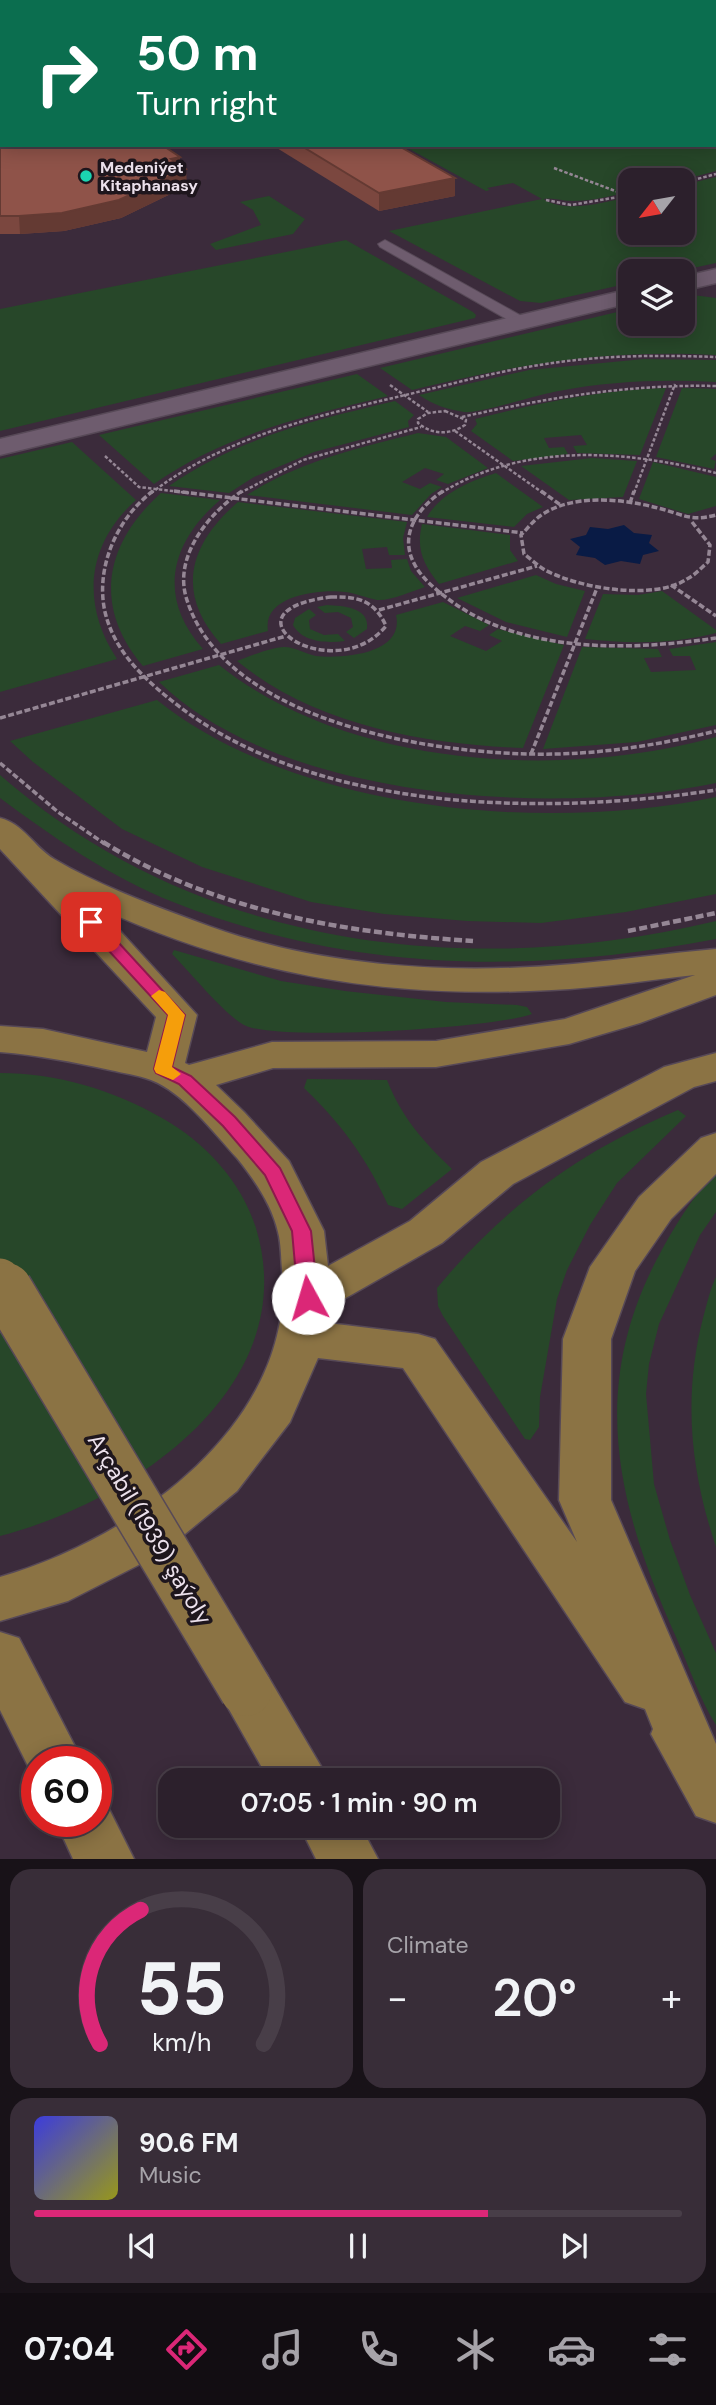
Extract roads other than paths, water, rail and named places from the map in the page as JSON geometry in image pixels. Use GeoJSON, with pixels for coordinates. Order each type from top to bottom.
{"type":"FeatureCollection","features":[{"type":"Feature","properties":{"kind":"main road"},"geometry":{"type":"LineString","coordinates":[[0,829],[39,866],[177,1015],[174,1075]]}},
{"type":"Feature","properties":{"kind":"main road"},"geometry":{"type":"LineString","coordinates":[[39,866],[156,921],[237,948],[323,967],[483,980],[555,978],[716,961]]}},
{"type":"Feature","properties":{"kind":"main road"},"geometry":{"type":"LineString","coordinates":[[0,1040],[43,1042],[174,1075],[272,1055],[436,1055],[569,1031],[626,1014],[716,981]]}},
{"type":"Feature","properties":{"kind":"main road"},"geometry":{"type":"LineString","coordinates":[[305,1318],[426,1232],[497,1173],[679,1077],[716,1067]]}},
{"type":"Feature","properties":{"kind":"main road"},"geometry":{"type":"LineString","coordinates":[[0,1600],[49,1585],[144,1538],[219,1477],[273,1409],[305,1318],[301,1231],[273,1172],[229,1122],[174,1075]]}},
{"type":"Feature","properties":{"kind":"main road"},"geometry":{"type":"LineString","coordinates":[[704,1775],[585,1500],[587,1339],[613,1267],[655,1208],[716,1147]]}},
{"type":"Feature","properties":{"kind":"main road","name":"Arçabil (1939) şaýoly"},"geometry":{"type":"LineString","coordinates":[[0,1279],[293,1768]]}},
{"type":"Feature","properties":{"kind":"main road"},"geometry":{"type":"LineString","coordinates":[[305,1318],[418,1352],[704,1775]]}},
{"type":"Feature","properties":{"kind":"main road"},"geometry":{"type":"LineString","coordinates":[[0,1655],[47,1746]]}},
{"type":"Feature","properties":{"kind":"main road"},"geometry":{"type":"LineString","coordinates":[[93,1837],[104,1859]]}},
{"type":"Feature","properties":{"kind":"main road"},"geometry":{"type":"LineString","coordinates":[[336,1838],[348,1859]]}},
{"type":"Feature","properties":{"kind":"street"},"geometry":{"type":"LineString","coordinates":[[0,447],[618,299]]}},
{"type":"Feature","properties":{"kind":"lane"},"geometry":{"type":"LineString","coordinates":[[385,244],[522,322]]}},
{"type":"Feature","properties":{"kind":"water"},"geometry":{"type":"Polygon","coordinates":[[[624,525],[634,533],[652,535],[649,543],[659,551],[643,555],[640,564],[621,561],[605,565],[595,558],[576,555],[580,547],[570,539],[586,535],[590,527],[608,529],[624,525]]]}},
{"type":"Feature","properties":{"kind":"place","name":"Medeniýet Kitaphanasy"},"geometry":{"type":"Point","coordinates":[86,176]}}]}
